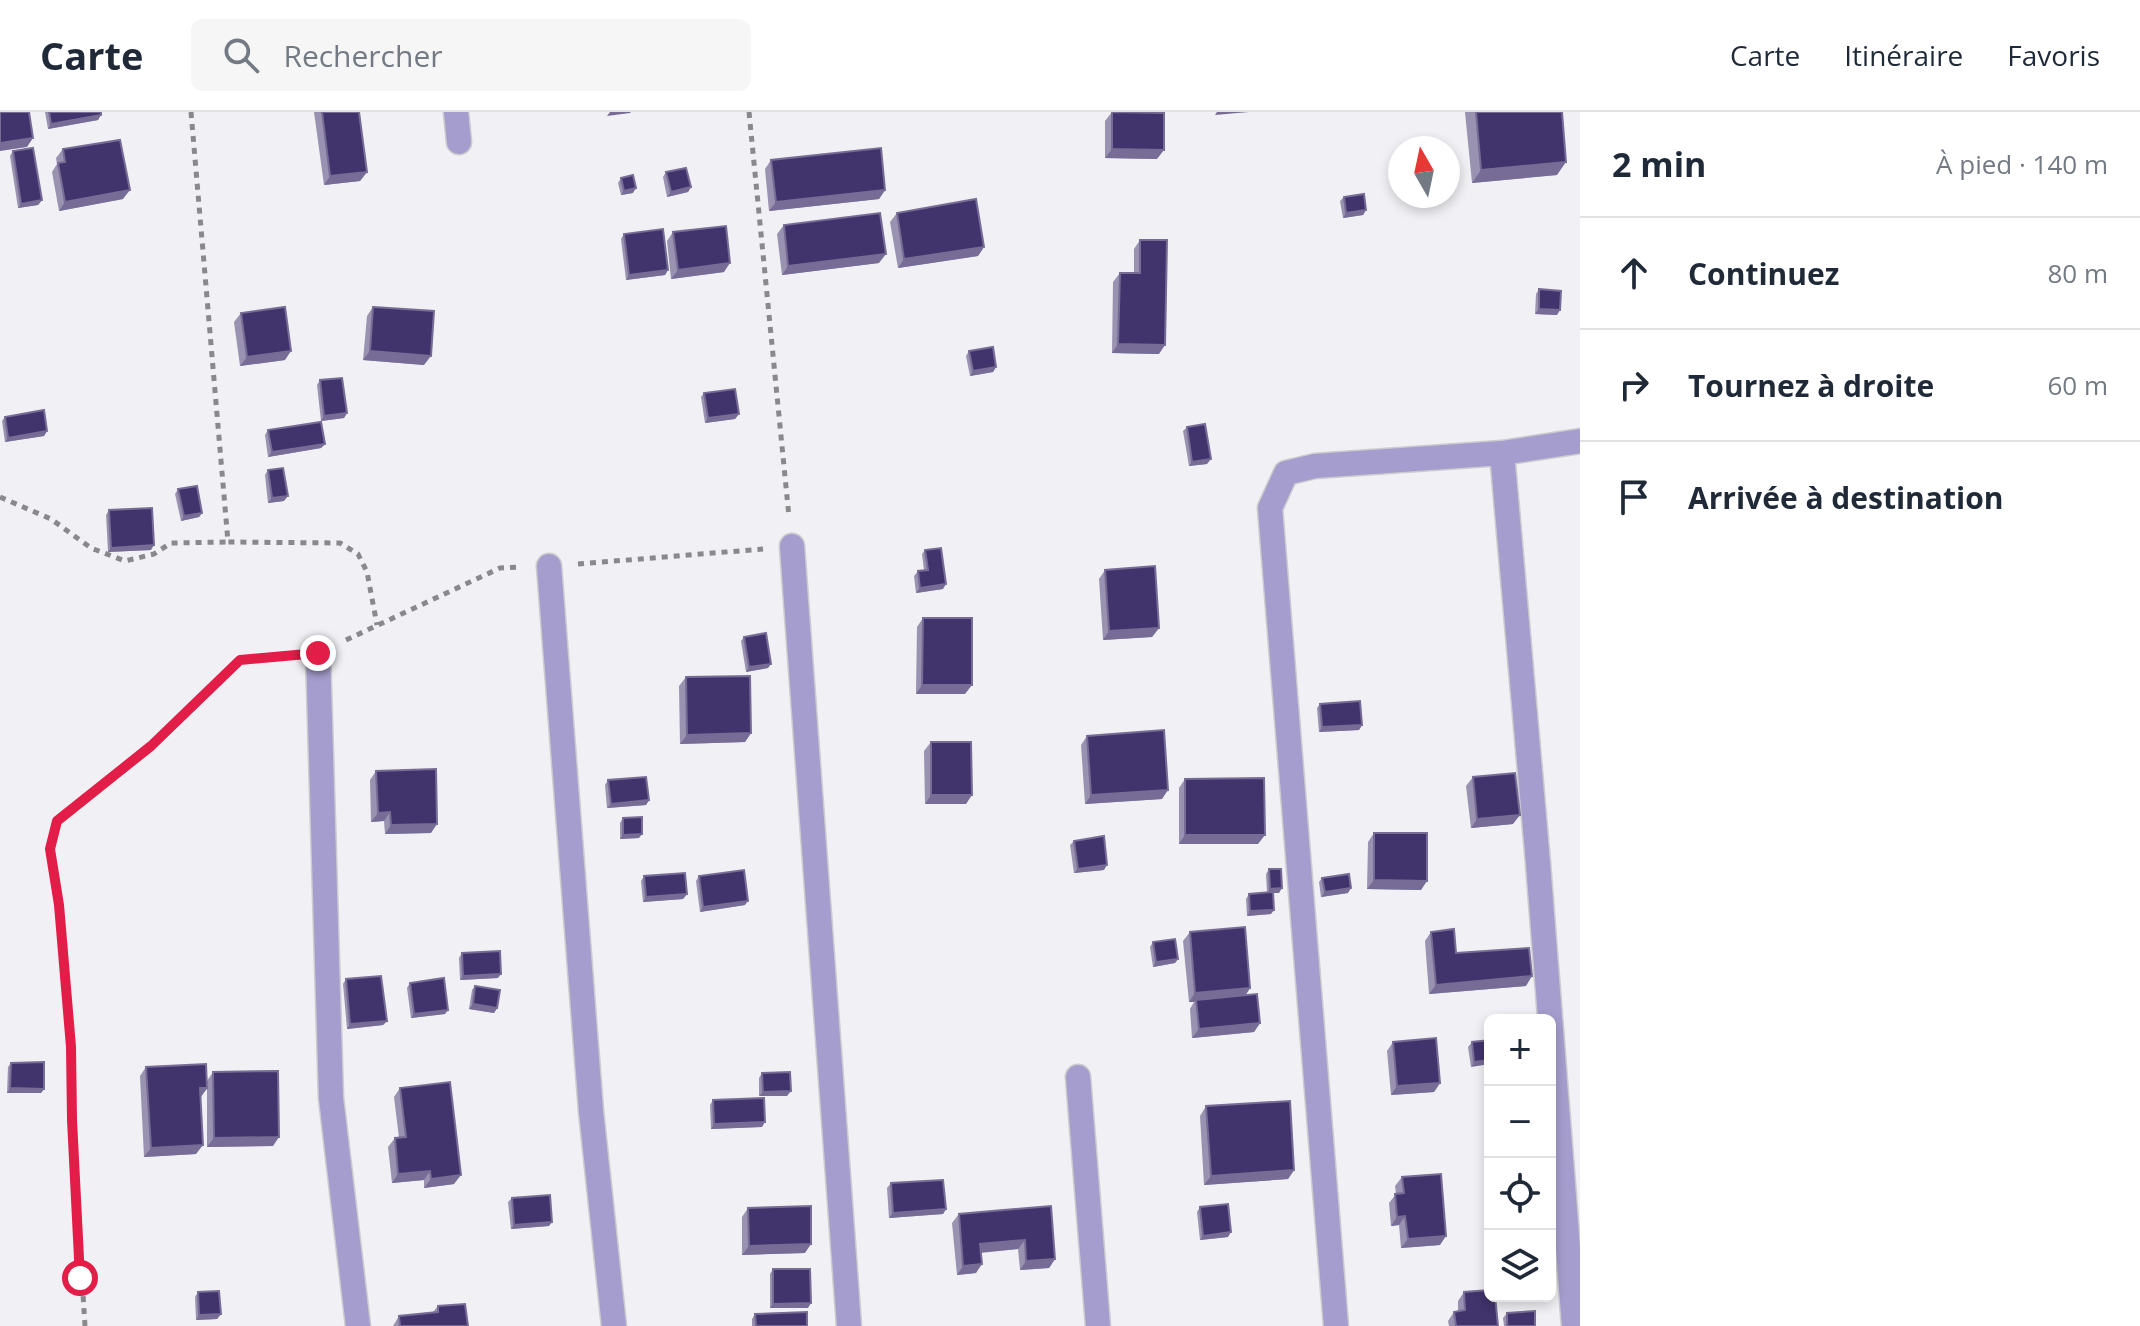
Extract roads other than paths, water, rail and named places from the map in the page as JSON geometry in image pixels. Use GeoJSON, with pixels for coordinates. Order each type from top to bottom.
{"type":"FeatureCollection","features":[{"type":"Feature","properties":{"kind":"street"},"geometry":{"type":"LineString","coordinates":[[456,112],[459,142]]}},
{"type":"Feature","properties":{"kind":"street"},"geometry":{"type":"LineString","coordinates":[[1336,1326],[1270,508],[1286,473],[1315,466],[1502,453],[1580,441]]}},
{"type":"Feature","properties":{"kind":"street"},"geometry":{"type":"LineString","coordinates":[[1502,453],[1574,1326]]}},
{"type":"Feature","properties":{"kind":"street"},"geometry":{"type":"LineString","coordinates":[[792,546],[849,1326]]}},
{"type":"Feature","properties":{"kind":"street"},"geometry":{"type":"LineString","coordinates":[[549,566],[591,1111],[614,1326]]}},
{"type":"Feature","properties":{"kind":"street"},"geometry":{"type":"LineString","coordinates":[[318,653],[331,1098],[358,1326]]}},
{"type":"Feature","properties":{"kind":"street"},"geometry":{"type":"LineString","coordinates":[[1078,1077],[1098,1326]]}}]}
